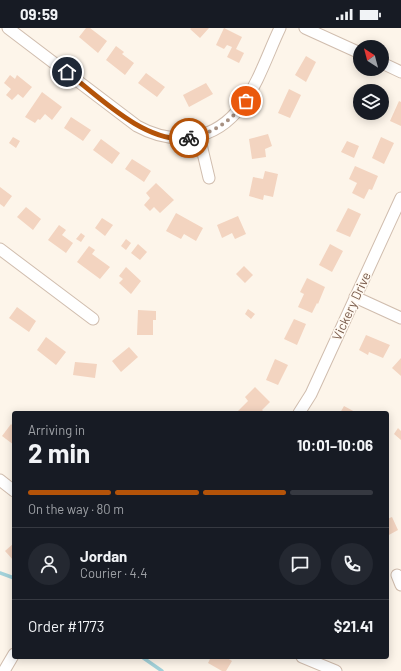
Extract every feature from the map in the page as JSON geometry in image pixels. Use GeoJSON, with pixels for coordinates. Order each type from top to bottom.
{"type":"FeatureCollection","features":[{"type":"Feature","properties":{"kind":"street"},"geometry":{"type":"LineString","coordinates":[[8,28],[145,130],[168,138],[199,136],[216,129],[230,120],[246,101],[280,28]]}},
{"type":"Feature","properties":{"kind":"street"},"geometry":{"type":"LineString","coordinates":[[304,28],[353,50]]}},
{"type":"Feature","properties":{"kind":"street"},"geometry":{"type":"LineString","coordinates":[[389,66],[401,72]]}},
{"type":"Feature","properties":{"kind":"street"},"geometry":{"type":"LineString","coordinates":[[199,136],[209,178]]}},
{"type":"Feature","properties":{"kind":"street","name":"Vickery Drive"},"geometry":{"type":"LineString","coordinates":[[300,411],[311,394],[401,198]]}},
{"type":"Feature","properties":{"kind":"street"},"geometry":{"type":"LineString","coordinates":[[0,249],[93,319]]}},
{"type":"Feature","properties":{"kind":"street"},"geometry":{"type":"LineString","coordinates":[[355,297],[401,318]]}},
{"type":"Feature","properties":{"kind":"street"},"geometry":{"type":"LineString","coordinates":[[0,480],[12,489]]}},
{"type":"Feature","properties":{"kind":"street"},"geometry":{"type":"LineString","coordinates":[[4,671],[12,657]]}},
{"type":"Feature","properties":{"kind":"street"},"geometry":{"type":"LineString","coordinates":[[307,659],[336,671]]}},
{"type":"Feature","properties":{"kind":"building"},"geometry":{"type":"Polygon","coordinates":[[[86,28],[90,28],[107,41],[98,53],[79,37],[86,28]]]}},
{"type":"Feature","properties":{"kind":"building"},"geometry":{"type":"Polygon","coordinates":[[[209,28],[200,38],[190,29],[209,28]]]}},
{"type":"Feature","properties":{"kind":"building"},"geometry":{"type":"Polygon","coordinates":[[[224,28],[242,37],[236,49],[244,53],[239,63],[227,57],[232,47],[227,45],[224,49],[216,45],[224,28]]]}},
{"type":"Feature","properties":{"kind":"building"},"geometry":{"type":"Polygon","coordinates":[[[116,46],[124,52],[122,54],[134,63],[125,75],[106,60],[116,46]]]}},
{"type":"Feature","properties":{"kind":"building"},"geometry":{"type":"Polygon","coordinates":[[[306,56],[316,62],[306,82],[295,75],[306,56]]]}},
{"type":"Feature","properties":{"kind":"building"},"geometry":{"type":"Polygon","coordinates":[[[146,73],[165,87],[157,97],[138,83],[146,73]]]}},
{"type":"Feature","properties":{"kind":"building"},"geometry":{"type":"Polygon","coordinates":[[[10,75],[15,79],[17,75],[32,87],[23,98],[18,94],[12,100],[6,95],[11,89],[4,83],[10,75]]]}},
{"type":"Feature","properties":{"kind":"building"},"geometry":{"type":"Polygon","coordinates":[[[206,83],[213,94],[189,107],[183,95],[206,83]]]}},
{"type":"Feature","properties":{"kind":"building"},"geometry":{"type":"Polygon","coordinates":[[[289,89],[301,95],[290,118],[278,113],[289,89]]]}},
{"type":"Feature","properties":{"kind":"building"},"geometry":{"type":"Polygon","coordinates":[[[42,92],[62,107],[52,120],[45,114],[35,123],[25,117],[42,92]]]}},
{"type":"Feature","properties":{"kind":"building"},"geometry":{"type":"Polygon","coordinates":[[[399,101],[401,102],[401,126],[390,121],[399,101]]]}},
{"type":"Feature","properties":{"kind":"building"},"geometry":{"type":"Polygon","coordinates":[[[71,117],[91,130],[83,141],[64,128],[71,117]]]}},
{"type":"Feature","properties":{"kind":"building"},"geometry":{"type":"Polygon","coordinates":[[[268,134],[272,146],[265,149],[266,157],[252,159],[249,139],[268,134]]]}},
{"type":"Feature","properties":{"kind":"building"},"geometry":{"type":"Polygon","coordinates":[[[13,137],[20,141],[16,148],[9,143],[13,137]]]}},
{"type":"Feature","properties":{"kind":"building"},"geometry":{"type":"Polygon","coordinates":[[[381,137],[394,143],[384,164],[372,158],[381,137]]]}},
{"type":"Feature","properties":{"kind":"building"},"geometry":{"type":"Polygon","coordinates":[[[101,139],[120,153],[112,164],[93,150],[101,139]]]}},
{"type":"Feature","properties":{"kind":"building"},"geometry":{"type":"Polygon","coordinates":[[[347,141],[359,146],[354,158],[341,152],[347,141]]]}},
{"type":"Feature","properties":{"kind":"building"},"geometry":{"type":"Polygon","coordinates":[[[132,159],[151,171],[144,182],[125,169],[132,159]]]}},
{"type":"Feature","properties":{"kind":"building"},"geometry":{"type":"Polygon","coordinates":[[[355,166],[378,176],[372,190],[369,189],[364,199],[352,193],[357,183],[349,179],[355,166]]]}},
{"type":"Feature","properties":{"kind":"building"},"geometry":{"type":"Polygon","coordinates":[[[265,171],[278,174],[273,197],[264,195],[263,200],[249,196],[253,177],[263,179],[265,171]]]}},
{"type":"Feature","properties":{"kind":"building"},"geometry":{"type":"Polygon","coordinates":[[[156,183],[174,200],[160,213],[154,207],[150,211],[144,205],[150,198],[146,193],[156,183]]]}},
{"type":"Feature","properties":{"kind":"building"},"geometry":{"type":"Polygon","coordinates":[[[0,187],[12,196],[4,207],[0,204],[0,187]]]}},
{"type":"Feature","properties":{"kind":"building"},"geometry":{"type":"Polygon","coordinates":[[[26,207],[41,219],[33,230],[17,217],[26,207]]]}},
{"type":"Feature","properties":{"kind":"building"},"geometry":{"type":"Polygon","coordinates":[[[348,208],[361,214],[350,237],[336,231],[348,208]]]}},
{"type":"Feature","properties":{"kind":"building"},"geometry":{"type":"Polygon","coordinates":[[[176,213],[203,228],[196,241],[184,234],[181,239],[166,231],[176,213]]]}},
{"type":"Feature","properties":{"kind":"building"},"geometry":{"type":"Polygon","coordinates":[[[238,216],[246,234],[235,239],[232,233],[222,238],[217,225],[238,216]]]}},
{"type":"Feature","properties":{"kind":"building"},"geometry":{"type":"Polygon","coordinates":[[[102,218],[113,225],[105,236],[95,228],[102,218]]]}},
{"type":"Feature","properties":{"kind":"building"},"geometry":{"type":"Polygon","coordinates":[[[59,225],[66,230],[62,235],[73,243],[66,253],[48,240],[59,225]]]}},
{"type":"Feature","properties":{"kind":"building"},"geometry":{"type":"Polygon","coordinates":[[[81,233],[85,236],[81,242],[76,239],[81,233]]]}},
{"type":"Feature","properties":{"kind":"building"},"geometry":{"type":"Polygon","coordinates":[[[126,239],[131,243],[126,250],[121,246],[126,239]]]}},
{"type":"Feature","properties":{"kind":"building"},"geometry":{"type":"Polygon","coordinates":[[[138,244],[147,252],[140,260],[131,253],[138,244]]]}},
{"type":"Feature","properties":{"kind":"building"},"geometry":{"type":"Polygon","coordinates":[[[330,244],[343,251],[332,272],[319,265],[330,244]]]}},
{"type":"Feature","properties":{"kind":"building"},"geometry":{"type":"Polygon","coordinates":[[[89,246],[95,250],[92,254],[110,267],[100,279],[77,262],[89,246]]]}},
{"type":"Feature","properties":{"kind":"building"},"geometry":{"type":"Polygon","coordinates":[[[244,266],[253,275],[245,283],[236,274],[244,266]]]}},
{"type":"Feature","properties":{"kind":"building"},"geometry":{"type":"Polygon","coordinates":[[[126,267],[141,281],[131,294],[119,283],[123,279],[119,276],[126,267]]]}},
{"type":"Feature","properties":{"kind":"building"},"geometry":{"type":"Polygon","coordinates":[[[307,278],[325,287],[318,304],[317,303],[312,313],[298,307],[304,294],[300,292],[307,278]]]}},
{"type":"Feature","properties":{"kind":"building"},"geometry":{"type":"Polygon","coordinates":[[[17,307],[36,321],[29,332],[9,318],[17,307]]]}},
{"type":"Feature","properties":{"kind":"building"},"geometry":{"type":"Polygon","coordinates":[[[248,309],[255,314],[251,319],[245,314],[248,309]]]}},
{"type":"Feature","properties":{"kind":"building"},"geometry":{"type":"Polygon","coordinates":[[[138,310],[156,311],[156,320],[153,320],[153,335],[137,335],[138,310]]]}},
{"type":"Feature","properties":{"kind":"building"},"geometry":{"type":"Polygon","coordinates":[[[294,319],[306,324],[297,345],[284,339],[294,319]]]}},
{"type":"Feature","properties":{"kind":"building"},"geometry":{"type":"Polygon","coordinates":[[[366,335],[390,345],[383,358],[369,352],[368,355],[359,350],[366,335]]]}},
{"type":"Feature","properties":{"kind":"building"},"geometry":{"type":"Polygon","coordinates":[[[46,337],[66,352],[56,365],[37,350],[46,337]]]}},
{"type":"Feature","properties":{"kind":"building"},"geometry":{"type":"Polygon","coordinates":[[[129,347],[138,357],[121,372],[112,361],[129,347]]]}},
{"type":"Feature","properties":{"kind":"building"},"geometry":{"type":"Polygon","coordinates":[[[401,358],[401,376],[392,368],[401,358]]]}},
{"type":"Feature","properties":{"kind":"building"},"geometry":{"type":"Polygon","coordinates":[[[275,359],[288,365],[278,385],[266,380],[275,359]]]}},
{"type":"Feature","properties":{"kind":"building"},"geometry":{"type":"Polygon","coordinates":[[[75,362],[97,364],[95,378],[73,375],[75,362]]]}},
{"type":"Feature","properties":{"kind":"building"},"geometry":{"type":"Polygon","coordinates":[[[255,387],[270,402],[262,410],[263,411],[238,411],[248,401],[245,397],[255,387]]]}},
{"type":"Feature","properties":{"kind":"building"},"geometry":{"type":"Polygon","coordinates":[[[344,406],[353,411],[341,411],[344,406]]]}},
{"type":"Feature","properties":{"kind":"building"},"geometry":{"type":"Polygon","coordinates":[[[11,424],[12,444],[2,436],[11,424]]]}},
{"type":"Feature","properties":{"kind":"building"},"geometry":{"type":"Polygon","coordinates":[[[398,428],[401,431],[401,440],[394,434],[398,428]]]}},
{"type":"Feature","properties":{"kind":"building"},"geometry":{"type":"Polygon","coordinates":[[[392,517],[398,530],[389,535],[389,518],[392,517]]]}},
{"type":"Feature","properties":{"kind":"building"},"geometry":{"type":"Polygon","coordinates":[[[12,545],[12,559],[5,551],[12,545]]]}},
{"type":"Feature","properties":{"kind":"building"},"geometry":{"type":"Polygon","coordinates":[[[210,659],[229,659],[232,661],[226,671],[222,671],[208,663],[210,659]]]}},
{"type":"Feature","properties":{"kind":"waterway"},"geometry":{"type":"LineString","coordinates":[[0,573],[12,577]]}},
{"type":"Feature","properties":{"kind":"waterway"},"geometry":{"type":"LineString","coordinates":[[145,659],[162,671]]}},
{"type":"Feature","properties":{"kind":"way so far"},"geometry":{"type":"LineString","coordinates":[[189,138],[209,133],[230,120],[246,101]]}},
{"type":"Feature","properties":{"kind":"route"},"geometry":{"type":"LineString","coordinates":[[67,72],[138,126],[152,134],[168,138],[189,138]]}}]}
